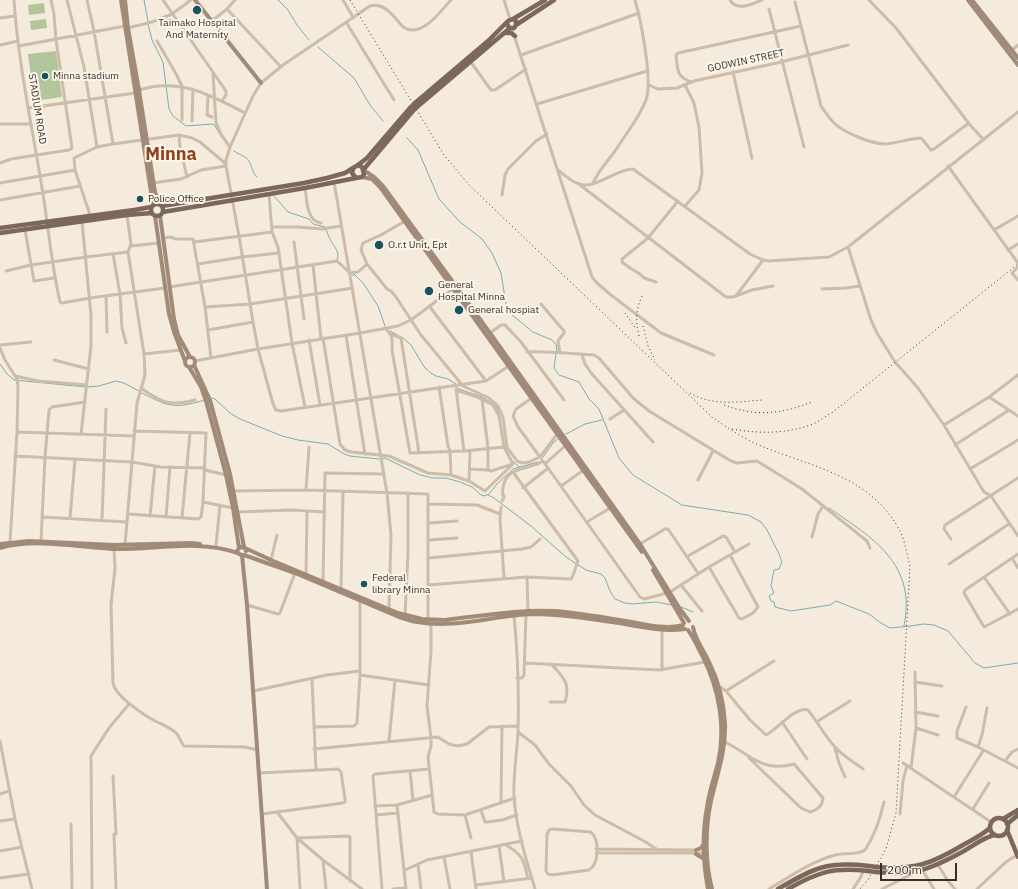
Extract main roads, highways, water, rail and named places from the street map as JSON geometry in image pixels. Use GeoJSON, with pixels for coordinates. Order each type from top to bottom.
{"type":"FeatureCollection","features":[{"type":"Feature","properties":{"kind":"main road"},"geometry":{"type":"LineString","coordinates":[[121,0],[139,90],[152,206],[157,214],[162,238],[167,287],[178,335],[190,357],[193,358],[206,394],[234,491],[238,512],[247,605],[267,889]]}},
{"type":"Feature","properties":{"kind":"main road"},"geometry":{"type":"LineString","coordinates":[[125,0],[126,27],[135,93],[155,192],[160,205],[157,214],[159,243],[173,328],[186,365],[189,367],[206,394]]}},
{"type":"Feature","properties":{"kind":"main road"},"geometry":{"type":"LineString","coordinates":[[195,0],[261,83]]}},
{"type":"Feature","properties":{"kind":"main road"},"geometry":{"type":"LineString","coordinates":[[0,233],[127,215],[157,214],[327,178],[355,167],[367,158],[416,105],[510,21],[545,0]]}},
{"type":"Feature","properties":{"kind":"main road"},"geometry":{"type":"LineString","coordinates":[[416,105],[505,33],[554,0]]}},
{"type":"Feature","properties":{"kind":"main road"},"geometry":{"type":"LineString","coordinates":[[968,0],[1018,65]]}},
{"type":"Feature","properties":{"kind":"main road"},"geometry":{"type":"LineString","coordinates":[[972,0],[1018,58]]}},
{"type":"Feature","properties":{"kind":"main road"},"geometry":{"type":"LineString","coordinates":[[510,21],[516,21],[516,25]]}},
{"type":"Feature","properties":{"kind":"main road"},"geometry":{"type":"LineString","coordinates":[[510,21],[508,26],[511,29]]}},
{"type":"Feature","properties":{"kind":"main road"},"geometry":{"type":"LineString","coordinates":[[505,33],[511,33],[515,36]]}},
{"type":"Feature","properties":{"kind":"main road"},"geometry":{"type":"LineString","coordinates":[[359,177],[411,110]]}},
{"type":"Feature","properties":{"kind":"main road"},"geometry":{"type":"LineString","coordinates":[[355,167],[360,166],[383,186],[640,544],[668,593]]}},
{"type":"Feature","properties":{"kind":"main road"},"geometry":{"type":"LineString","coordinates":[[355,167],[352,173],[359,177]]}},
{"type":"Feature","properties":{"kind":"main road"},"geometry":{"type":"LineString","coordinates":[[0,228],[134,210],[152,206],[269,194],[359,177],[372,179],[380,187],[490,333],[532,398],[585,469],[610,508],[646,558],[677,607],[693,624],[695,636],[710,663],[719,686],[725,719],[723,758],[710,808],[704,859],[708,889]]}},
{"type":"Feature","properties":{"kind":"main road"},"geometry":{"type":"LineString","coordinates":[[185,361],[190,357]]}},
{"type":"Feature","properties":{"kind":"main road"},"geometry":{"type":"LineString","coordinates":[[189,367],[194,363]]}},
{"type":"Feature","properties":{"kind":"main road"},"geometry":{"type":"LineString","coordinates":[[208,401],[226,475],[241,551]]}},
{"type":"Feature","properties":{"kind":"main road"},"geometry":{"type":"LineString","coordinates":[[0,544],[10,542],[41,541],[125,545],[191,543],[216,545],[271,560],[388,609],[429,622],[527,613],[574,613],[663,627],[693,627]]}},
{"type":"Feature","properties":{"kind":"main road"},"geometry":{"type":"LineString","coordinates":[[0,548],[29,544],[114,549],[202,546],[241,551],[399,617],[416,622],[461,622],[514,616],[527,613],[574,617],[662,630],[685,627],[689,621]]}},
{"type":"Feature","properties":{"kind":"main road"},"geometry":{"type":"LineString","coordinates":[[677,607],[685,627],[706,662],[712,676],[717,692],[720,711],[720,750],[707,808],[704,844],[712,889]]}},
{"type":"Feature","properties":{"kind":"main road"},"geometry":{"type":"LineString","coordinates":[[994,835],[990,828],[991,822],[995,819],[1003,819],[1018,810]]}},
{"type":"Feature","properties":{"kind":"main road"},"geometry":{"type":"LineString","coordinates":[[1001,835],[1018,815]]}},
{"type":"Feature","properties":{"kind":"main road"},"geometry":{"type":"LineString","coordinates":[[1003,819],[1018,856]]}},
{"type":"Feature","properties":{"kind":"main road"},"geometry":{"type":"LineString","coordinates":[[788,889],[808,878],[830,870],[906,868],[923,866],[942,858],[990,828]]}},
{"type":"Feature","properties":{"kind":"main road"},"geometry":{"type":"LineString","coordinates":[[877,869],[897,874],[923,871],[938,865],[994,835],[1001,835],[1012,842]]}},
{"type":"Feature","properties":{"kind":"main road"},"geometry":{"type":"LineString","coordinates":[[704,844],[696,852],[704,859]]}},
{"type":"Feature","properties":{"kind":"main road"},"geometry":{"type":"LineString","coordinates":[[778,889],[806,873],[829,865],[846,864],[867,869]]}},
{"type":"Feature","properties":{"kind":"waterway"},"geometry":{"type":"LineString","coordinates":[[144,0],[148,21]]}},
{"type":"Feature","properties":{"kind":"waterway"},"geometry":{"type":"LineString","coordinates":[[278,0],[288,10],[297,25],[309,40]]}},
{"type":"Feature","properties":{"kind":"waterway"},"geometry":{"type":"LineString","coordinates":[[148,24],[152,40],[163,62],[169,109],[173,116],[186,126],[213,124],[221,136]]}},
{"type":"Feature","properties":{"kind":"waterway"},"geometry":{"type":"LineString","coordinates":[[318,47],[354,78],[370,105],[383,121]]}},
{"type":"Feature","properties":{"kind":"waterway"},"geometry":{"type":"LineString","coordinates":[[407,138],[418,150],[439,199],[460,222],[482,239],[492,253],[501,273],[506,304],[511,314],[533,332],[552,340],[556,344],[557,351]]}},
{"type":"Feature","properties":{"kind":"waterway"},"geometry":{"type":"LineString","coordinates":[[234,151],[247,159],[257,177]]}},
{"type":"Feature","properties":{"kind":"waterway"},"geometry":{"type":"LineString","coordinates":[[274,196],[288,212],[309,219],[313,224],[325,227]]}},
{"type":"Feature","properties":{"kind":"waterway"},"geometry":{"type":"LineString","coordinates":[[326,230],[338,254],[337,260]]}},
{"type":"Feature","properties":{"kind":"waterway"},"geometry":{"type":"LineString","coordinates":[[352,275],[355,275],[363,283],[378,306],[385,326]]}},
{"type":"Feature","properties":{"kind":"waterway"},"geometry":{"type":"LineString","coordinates":[[390,331],[399,336]]}},
{"type":"Feature","properties":{"kind":"waterway"},"geometry":{"type":"LineString","coordinates":[[402,337],[411,345],[425,368],[436,376],[448,379],[456,384]]}},
{"type":"Feature","properties":{"kind":"waterway"},"geometry":{"type":"LineString","coordinates":[[556,354],[554,368],[559,375],[579,382],[589,399],[599,409],[619,458],[633,475],[682,505],[748,515],[761,522],[767,530],[782,562],[779,569],[774,570],[771,586],[774,593],[769,596],[771,601],[774,602],[775,607],[791,611],[830,605],[836,601],[869,614],[890,628],[923,624],[934,625],[948,631],[975,663],[984,668],[1018,663]]}},
{"type":"Feature","properties":{"kind":"waterway"},"geometry":{"type":"LineString","coordinates":[[0,364],[7,374],[14,380],[86,387],[99,386],[116,381],[124,383],[139,391]]}},
{"type":"Feature","properties":{"kind":"waterway"},"geometry":{"type":"LineString","coordinates":[[457,387],[482,397],[492,403]]}},
{"type":"Feature","properties":{"kind":"waterway"},"geometry":{"type":"LineString","coordinates":[[142,393],[166,404],[172,405],[186,405],[205,400]]}},
{"type":"Feature","properties":{"kind":"waterway"},"geometry":{"type":"LineString","coordinates":[[212,398],[240,419],[282,436],[328,444],[350,456],[379,459]]}},
{"type":"Feature","properties":{"kind":"waterway"},"geometry":{"type":"LineString","coordinates":[[495,405],[501,420]]}},
{"type":"Feature","properties":{"kind":"waterway"},"geometry":{"type":"LineString","coordinates":[[566,434],[585,424],[602,420]]}},
{"type":"Feature","properties":{"kind":"waterway"},"geometry":{"type":"LineString","coordinates":[[541,460],[553,443],[558,439]]}},
{"type":"Feature","properties":{"kind":"waterway"},"geometry":{"type":"LineString","coordinates":[[382,459],[385,458],[420,475],[433,478],[446,478],[460,482],[472,487],[484,496],[489,494],[513,469],[538,462]]}},
{"type":"Feature","properties":{"kind":"waterway"},"geometry":{"type":"LineString","coordinates":[[513,461],[519,467]]}},
{"type":"Feature","properties":{"kind":"waterway"},"geometry":{"type":"LineString","coordinates":[[488,495],[531,526],[566,557],[586,570],[601,574],[605,578],[615,599],[632,604],[656,602],[672,605]]}},
{"type":"Feature","properties":{"kind":"waterway"},"geometry":{"type":"LineString","coordinates":[[829,508],[861,530],[875,542],[888,555],[898,569],[904,586],[906,604],[904,626]]}},
{"type":"Feature","properties":{"kind":"waterway"},"geometry":{"type":"LineString","coordinates":[[681,607],[693,612]]}},
{"type":"Feature","properties":{"kind":"railway"},"geometry":{"type":"LineString","coordinates":[[350,0],[444,155],[469,185],[713,418],[752,442],[835,474],[854,484],[871,496],[887,511],[900,531],[905,544],[910,566],[896,813],[886,849],[867,881],[860,889]]}},
{"type":"Feature","properties":{"kind":"railway"},"geometry":{"type":"LineString","coordinates":[[732,429],[753,432],[774,432],[805,427],[817,422],[833,412],[1018,264]]}},
{"type":"Feature","properties":{"kind":"railway"},"geometry":{"type":"LineString","coordinates":[[639,336],[637,315],[643,294]]}},
{"type":"Feature","properties":{"kind":"railway"},"geometry":{"type":"LineString","coordinates":[[625,313],[636,329]]}},
{"type":"Feature","properties":{"kind":"railway"},"geometry":{"type":"LineString","coordinates":[[643,326],[648,346],[655,360]]}},
{"type":"Feature","properties":{"kind":"railway"},"geometry":{"type":"LineString","coordinates":[[690,393],[707,400],[725,402],[762,400]]}},
{"type":"Feature","properties":{"kind":"railway"},"geometry":{"type":"LineString","coordinates":[[724,405],[747,411],[768,412],[790,409],[812,402]]}},
{"type":"Feature","properties":{"kind":"place","name":"Taimako Hospital And Maternity"},"geometry":{"type":"Point","coordinates":[197,10]}},
{"type":"Feature","properties":{"kind":"place","name":"Minna stadium"},"geometry":{"type":"Point","coordinates":[45,76]}},
{"type":"Feature","properties":{"kind":"place","name":"Police Office"},"geometry":{"type":"Point","coordinates":[140,199]}},
{"type":"Feature","properties":{"kind":"place","name":"O.r.t Unit, Ept"},"geometry":{"type":"Point","coordinates":[379,245]}},
{"type":"Feature","properties":{"kind":"place","name":"General Hospital Minna"},"geometry":{"type":"Point","coordinates":[429,291]}},
{"type":"Feature","properties":{"kind":"place","name":"General hospiat"},"geometry":{"type":"Point","coordinates":[459,310]}},
{"type":"Feature","properties":{"kind":"place","name":"Federal library Minna"},"geometry":{"type":"Point","coordinates":[364,584]}},
{"type":"Feature","properties":{"kind":"district","name":"Minna"},"geometry":{"type":"Point","coordinates":[171,155]}}]}
